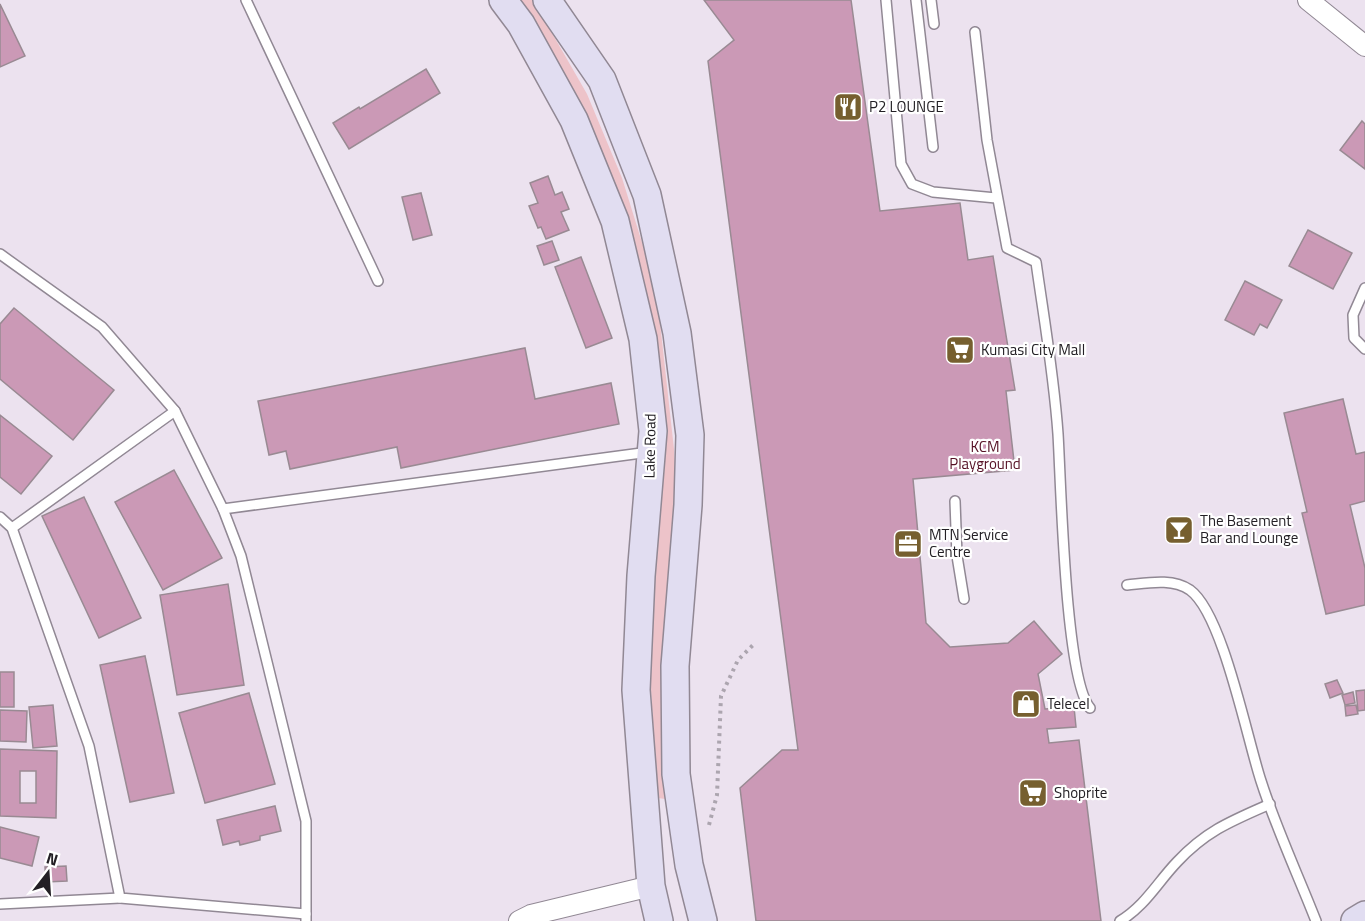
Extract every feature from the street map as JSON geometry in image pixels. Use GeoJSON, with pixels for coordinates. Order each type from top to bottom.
{"type":"FeatureCollection","features":[{"type":"Feature","properties":{"kind":"main road","name":"Lake Road"},"geometry":{"type":"LineString","coordinates":[[503,0],[520,24],[574,120],[615,221],[643,339],[653,431],[641,576],[636,690],[651,886],[659,921]]}},
{"type":"Feature","properties":{"kind":"main road"},"geometry":{"type":"LineString","coordinates":[[547,0],[602,80],[647,195],[677,333],[690,435],[688,505],[675,666],[676,774],[689,865],[704,921]]}},
{"type":"Feature","properties":{"kind":"main road"},"geometry":{"type":"LineString","coordinates":[[1355,921],[1365,915]]}},
{"type":"Feature","properties":{"kind":"street"},"geometry":{"type":"LineString","coordinates":[[1308,0],[1365,46]]}},
{"type":"Feature","properties":{"kind":"street"},"geometry":{"type":"LineString","coordinates":[[519,921],[531,915],[651,886]]}},
{"type":"Feature","properties":{"kind":"lane"},"geometry":{"type":"LineString","coordinates":[[246,0],[378,281]]}},
{"type":"Feature","properties":{"kind":"lane"},"geometry":{"type":"LineString","coordinates":[[886,0],[901,164],[912,184],[933,192],[996,198]]}},
{"type":"Feature","properties":{"kind":"lane"},"geometry":{"type":"LineString","coordinates":[[916,0],[933,147]]}},
{"type":"Feature","properties":{"kind":"lane"},"geometry":{"type":"LineString","coordinates":[[931,0],[934,24]]}},
{"type":"Feature","properties":{"kind":"lane"},"geometry":{"type":"LineString","coordinates":[[975,32],[996,198],[1007,248],[1036,262],[1053,378],[1059,488],[1074,652],[1082,699],[1090,708]]}},
{"type":"Feature","properties":{"kind":"lane"},"geometry":{"type":"LineString","coordinates":[[0,254],[102,327],[175,411],[223,509],[241,556],[306,821],[306,918],[120,898],[0,904]]}},
{"type":"Feature","properties":{"kind":"lane"},"geometry":{"type":"LineString","coordinates":[[1365,288],[1353,315],[1354,338],[1365,349]]}},
{"type":"Feature","properties":{"kind":"lane"},"geometry":{"type":"LineString","coordinates":[[12,528],[175,411]]}},
{"type":"Feature","properties":{"kind":"lane"},"geometry":{"type":"LineString","coordinates":[[223,509],[652,452]]}},
{"type":"Feature","properties":{"kind":"lane"},"geometry":{"type":"LineString","coordinates":[[955,501],[957,556],[964,599]]}},
{"type":"Feature","properties":{"kind":"lane"},"geometry":{"type":"LineString","coordinates":[[0,518],[12,528],[88,746],[120,898]]}},
{"type":"Feature","properties":{"kind":"lane"},"geometry":{"type":"LineString","coordinates":[[1127,585],[1166,581],[1189,590],[1206,608],[1222,650],[1269,804],[1316,921]]}},
{"type":"Feature","properties":{"kind":"lane"},"geometry":{"type":"LineString","coordinates":[[1120,921],[1137,911],[1177,862],[1217,827],[1269,804]]}},
{"type":"Feature","properties":{"kind":"path"},"geometry":{"type":"LineString","coordinates":[[708,829],[717,795],[721,696],[738,660],[755,643]]}},
{"type":"Feature","properties":{"kind":"shaded area"},"geometry":{"type":"Polygon","coordinates":[[[518,0],[533,0],[587,94],[622,178],[644,249],[659,314],[674,449],[677,513],[661,684],[665,799],[658,798],[648,645],[663,474],[662,409],[647,305],[518,0]]]}},
{"type":"Feature","properties":{"kind":"building"},"geometry":{"type":"Polygon","coordinates":[[[704,0],[851,0],[880,211],[960,203],[968,260],[993,256],[1015,390],[1006,391],[1015,470],[913,479],[926,623],[950,647],[1008,643],[1034,621],[1062,654],[1038,674],[1045,709],[1074,707],[1076,727],[1047,729],[1049,743],[1079,740],[1101,921],[756,921],[740,788],[782,750],[798,750],[708,61],[734,40],[704,0]]]}},
{"type":"Feature","properties":{"kind":"building"},"geometry":{"type":"Polygon","coordinates":[[[0,4],[25,56],[0,67],[0,4]]]}},
{"type":"Feature","properties":{"kind":"building"},"geometry":{"type":"Polygon","coordinates":[[[426,69],[440,93],[349,149],[333,123],[426,69]]]}},
{"type":"Feature","properties":{"kind":"building"},"geometry":{"type":"Polygon","coordinates":[[[1362,121],[1365,124],[1365,169],[1340,150],[1362,121]]]}},
{"type":"Feature","properties":{"kind":"building"},"geometry":{"type":"Polygon","coordinates":[[[548,176],[555,195],[562,192],[569,209],[561,212],[569,230],[546,239],[541,227],[538,228],[529,206],[538,203],[530,183],[548,176]]]}},
{"type":"Feature","properties":{"kind":"building"},"geometry":{"type":"Polygon","coordinates":[[[421,193],[432,235],[413,240],[402,197],[421,193]]]}},
{"type":"Feature","properties":{"kind":"building"},"geometry":{"type":"Polygon","coordinates":[[[1308,230],[1352,253],[1333,289],[1289,266],[1308,230]]]}},
{"type":"Feature","properties":{"kind":"building"},"geometry":{"type":"Polygon","coordinates":[[[552,241],[559,260],[544,265],[537,246],[552,241]]]}},
{"type":"Feature","properties":{"kind":"building"},"geometry":{"type":"Polygon","coordinates":[[[581,257],[612,338],[586,348],[555,267],[581,257]]]}},
{"type":"Feature","properties":{"kind":"building"},"geometry":{"type":"Polygon","coordinates":[[[1245,281],[1282,300],[1267,328],[1260,324],[1254,335],[1225,320],[1245,281]]]}},
{"type":"Feature","properties":{"kind":"building"},"geometry":{"type":"Polygon","coordinates":[[[14,308],[114,390],[73,440],[0,379],[0,324],[14,308]]]}},
{"type":"Feature","properties":{"kind":"building"},"geometry":{"type":"Polygon","coordinates":[[[525,348],[535,399],[611,383],[619,424],[401,468],[397,447],[290,469],[286,451],[269,455],[258,401],[525,348]]]}},
{"type":"Feature","properties":{"kind":"building"},"geometry":{"type":"Polygon","coordinates":[[[1343,399],[1356,454],[1365,452],[1365,501],[1350,505],[1365,568],[1365,605],[1326,614],[1302,513],[1307,512],[1284,413],[1343,399]]]}},
{"type":"Feature","properties":{"kind":"building"},"geometry":{"type":"Polygon","coordinates":[[[0,415],[52,456],[21,494],[0,477],[0,415]]]}},
{"type":"Feature","properties":{"kind":"building"},"geometry":{"type":"Polygon","coordinates":[[[174,470],[222,558],[163,590],[115,502],[174,470]]]}},
{"type":"Feature","properties":{"kind":"building"},"geometry":{"type":"Polygon","coordinates":[[[84,497],[141,618],[99,638],[42,516],[84,497]]]}},
{"type":"Feature","properties":{"kind":"building"},"geometry":{"type":"Polygon","coordinates":[[[228,584],[244,685],[177,695],[160,595],[228,584]]]}},
{"type":"Feature","properties":{"kind":"building"},"geometry":{"type":"Polygon","coordinates":[[[145,656],[174,793],[130,802],[100,665],[145,656]]]}},
{"type":"Feature","properties":{"kind":"building"},"geometry":{"type":"Polygon","coordinates":[[[0,672],[14,672],[14,707],[0,707],[0,672]]]}},
{"type":"Feature","properties":{"kind":"building"},"geometry":{"type":"Polygon","coordinates":[[[1337,680],[1343,693],[1330,698],[1325,684],[1337,680]]]}},
{"type":"Feature","properties":{"kind":"building"},"geometry":{"type":"Polygon","coordinates":[[[1365,690],[1365,710],[1358,711],[1356,691],[1365,690]]]}},
{"type":"Feature","properties":{"kind":"building"},"geometry":{"type":"Polygon","coordinates":[[[1353,692],[1355,703],[1345,705],[1342,695],[1353,692]]]}},
{"type":"Feature","properties":{"kind":"building"},"geometry":{"type":"Polygon","coordinates":[[[249,693],[275,784],[205,803],[179,713],[249,693]]]}},
{"type":"Feature","properties":{"kind":"building"},"geometry":{"type":"Polygon","coordinates":[[[53,705],[57,746],[33,748],[29,707],[53,705]]]}},
{"type":"Feature","properties":{"kind":"building"},"geometry":{"type":"Polygon","coordinates":[[[1356,705],[1358,714],[1346,716],[1345,706],[1356,705]]]}},
{"type":"Feature","properties":{"kind":"building"},"geometry":{"type":"Polygon","coordinates":[[[0,710],[27,711],[26,742],[0,741],[0,710]]]}},
{"type":"Feature","properties":{"kind":"building"},"geometry":{"type":"Polygon","coordinates":[[[0,749],[57,751],[56,818],[0,816],[0,749]],[[20,771],[20,803],[36,803],[36,771],[20,771]]]}},
{"type":"Feature","properties":{"kind":"building"},"geometry":{"type":"Polygon","coordinates":[[[275,806],[281,831],[260,836],[260,840],[240,845],[239,841],[223,845],[217,820],[275,806]]]}},
{"type":"Feature","properties":{"kind":"building"},"geometry":{"type":"Polygon","coordinates":[[[0,827],[39,837],[32,866],[0,858],[0,827]]]}},
{"type":"Feature","properties":{"kind":"building"},"geometry":{"type":"Polygon","coordinates":[[[66,866],[67,881],[46,882],[45,867],[66,866]]]}},
{"type":"Feature","properties":{"kind":"place","name":"P2 LOUNGE"},"geometry":{"type":"Point","coordinates":[848,107]}},
{"type":"Feature","properties":{"kind":"place","name":"Kumasi City Mall"},"geometry":{"type":"Point","coordinates":[960,350]}},
{"type":"Feature","properties":{"kind":"place","name":"The Basement Bar and Lounge"},"geometry":{"type":"Point","coordinates":[1179,530]}},
{"type":"Feature","properties":{"kind":"place","name":"MTN Service Centre"},"geometry":{"type":"Point","coordinates":[908,544]}},
{"type":"Feature","properties":{"kind":"place","name":"Telecel"},"geometry":{"type":"Point","coordinates":[1026,704]}},
{"type":"Feature","properties":{"kind":"place","name":"Shoprite"},"geometry":{"type":"Point","coordinates":[1033,793]}},
{"type":"Feature","properties":{"kind":"park label","name":"KCM Playground"},"geometry":{"type":"Point","coordinates":[985,456]}}]}
